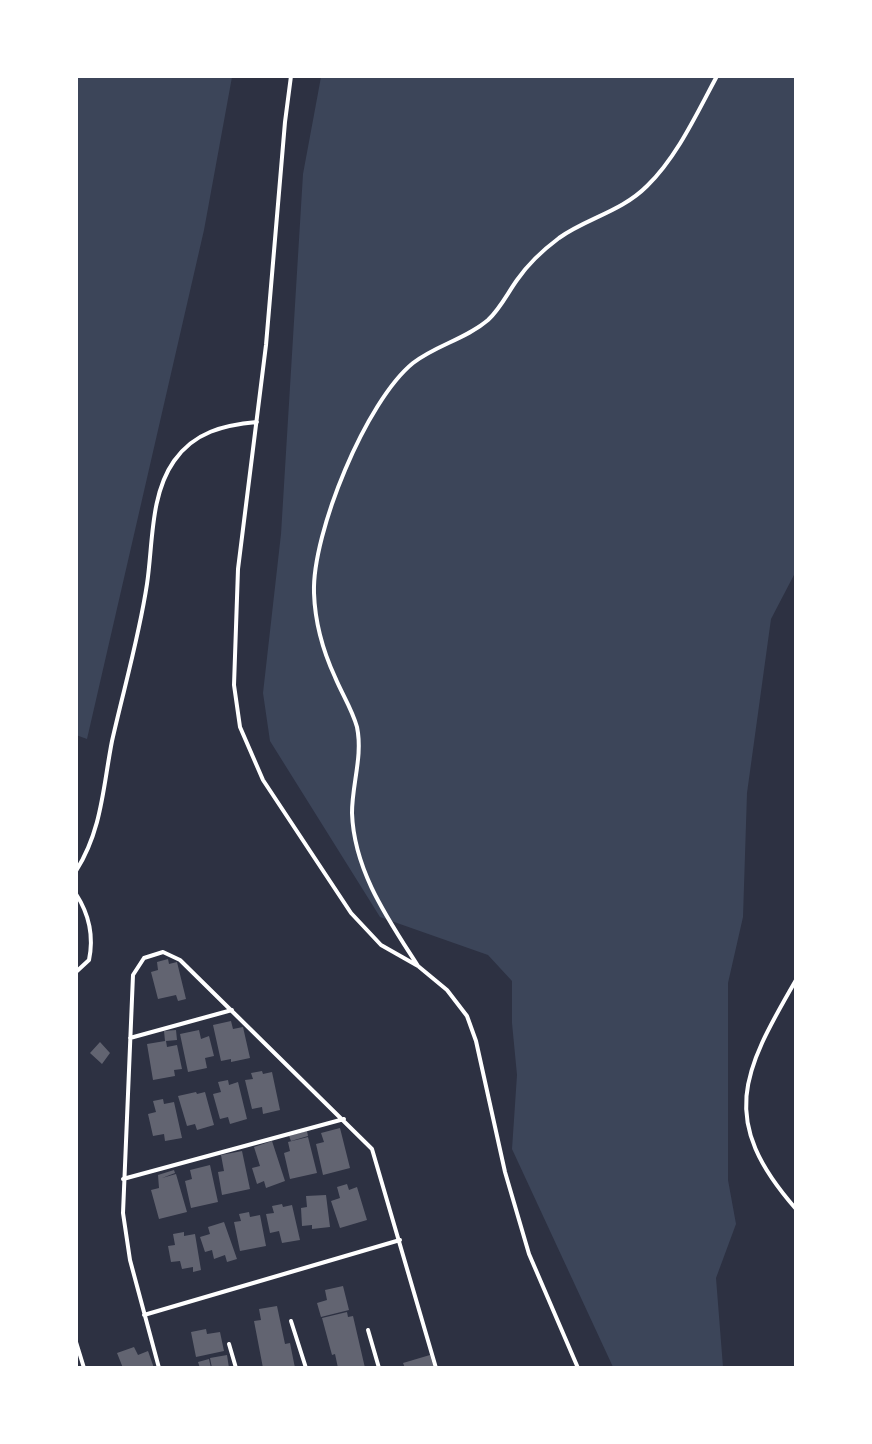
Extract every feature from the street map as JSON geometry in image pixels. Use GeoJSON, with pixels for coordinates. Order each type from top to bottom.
{"type":"FeatureCollection","features":[{"type":"Feature","properties":{"kind":"lane"},"geometry":{"type":"LineString","coordinates":[[291,76],[257,422],[242,530],[235,605],[234,685],[240,727],[263,780],[351,913],[381,945],[418,966],[455,998],[472,1028],[500,1153],[529,1254],[578,1368]]}},
{"type":"Feature","properties":{"kind":"lane"},"geometry":{"type":"LineString","coordinates":[[418,966],[370,887],[357,850],[352,811],[359,751],[357,730],[322,645],[315,609],[315,572],[329,512],[375,408],[395,381],[426,354],[470,333],[490,318],[523,272],[549,246],[575,228],[616,210],[649,185],[668,161],[717,76]]}},
{"type":"Feature","properties":{"kind":"lane"},"geometry":{"type":"LineString","coordinates":[[76,872],[93,841],[102,808],[112,743],[145,597],[156,509],[162,482],[182,451],[199,437],[217,428],[257,422]]}},
{"type":"Feature","properties":{"kind":"lane"},"geometry":{"type":"LineString","coordinates":[[76,894],[87,916],[91,937],[89,960],[76,972]]}},
{"type":"Feature","properties":{"kind":"lane"},"geometry":{"type":"LineString","coordinates":[[159,1368],[126,1245],[123,1179],[133,975],[139,963],[156,953],[169,954],[180,960],[368,1143],[376,1157],[435,1368]]}},
{"type":"Feature","properties":{"kind":"lane"},"geometry":{"type":"LineString","coordinates":[[795,980],[758,1049],[749,1077],[746,1106],[749,1132],[756,1156],[795,1209]]}},
{"type":"Feature","properties":{"kind":"lane"},"geometry":{"type":"LineString","coordinates":[[130,1038],[232,1010]]}},
{"type":"Feature","properties":{"kind":"lane"},"geometry":{"type":"LineString","coordinates":[[123,1179],[344,1119]]}},
{"type":"Feature","properties":{"kind":"lane"},"geometry":{"type":"LineString","coordinates":[[144,1315],[400,1240]]}},
{"type":"Feature","properties":{"kind":"lane"},"geometry":{"type":"LineString","coordinates":[[291,1321],[306,1368]]}},
{"type":"Feature","properties":{"kind":"lane"},"geometry":{"type":"LineString","coordinates":[[368,1330],[379,1368]]}},
{"type":"Feature","properties":{"kind":"lane"},"geometry":{"type":"LineString","coordinates":[[76,1342],[84,1368]]}},
{"type":"Feature","properties":{"kind":"lane"},"geometry":{"type":"LineString","coordinates":[[229,1344],[236,1368]]}},
{"type":"Feature","properties":{"kind":"shaded area"},"geometry":{"type":"Polygon","coordinates":[[[77,76],[232,77],[204,230],[87,739],[76,735],[77,76]]]}},
{"type":"Feature","properties":{"kind":"shaded area"},"geometry":{"type":"Polygon","coordinates":[[[321,77],[795,77],[795,573],[771,619],[747,793],[743,917],[728,983],[728,1180],[736,1224],[716,1278],[723,1367],[613,1367],[512,1149],[517,1075],[512,1023],[512,981],[488,955],[380,917],[270,741],[263,693],[281,534],[303,174],[321,77]]]}},
{"type":"Feature","properties":{"kind":"building"},"geometry":{"type":"Polygon","coordinates":[[[168,959],[169,964],[177,962],[186,999],[178,1001],[176,995],[158,999],[151,972],[158,970],[157,962],[168,959]]]}},
{"type":"Feature","properties":{"kind":"building"},"geometry":{"type":"Polygon","coordinates":[[[231,1021],[233,1029],[243,1027],[250,1058],[231,1062],[231,1059],[221,1061],[213,1025],[231,1021]]]}},
{"type":"Feature","properties":{"kind":"building"},"geometry":{"type":"Polygon","coordinates":[[[176,1030],[177,1040],[166,1041],[167,1047],[177,1045],[182,1069],[174,1070],[175,1076],[153,1080],[147,1044],[165,1041],[164,1031],[176,1030]]]}},
{"type":"Feature","properties":{"kind":"building"},"geometry":{"type":"Polygon","coordinates":[[[199,1030],[201,1039],[209,1036],[214,1056],[205,1058],[207,1068],[188,1072],[180,1034],[199,1030]]]}},
{"type":"Feature","properties":{"kind":"building"},"geometry":{"type":"Polygon","coordinates":[[[100,1042],[110,1053],[102,1064],[90,1053],[100,1042]]]}},
{"type":"Feature","properties":{"kind":"building"},"geometry":{"type":"Polygon","coordinates":[[[262,1071],[263,1074],[272,1072],[280,1110],[263,1114],[262,1107],[252,1109],[245,1080],[253,1079],[251,1073],[262,1071]]]}},
{"type":"Feature","properties":{"kind":"building"},"geometry":{"type":"Polygon","coordinates":[[[228,1080],[229,1085],[238,1082],[247,1119],[230,1124],[228,1117],[220,1119],[213,1094],[221,1092],[218,1082],[228,1080]]]}},
{"type":"Feature","properties":{"kind":"building"},"geometry":{"type":"Polygon","coordinates":[[[196,1092],[197,1094],[205,1092],[214,1125],[197,1130],[195,1124],[187,1126],[178,1096],[196,1092]]]}},
{"type":"Feature","properties":{"kind":"building"},"geometry":{"type":"Polygon","coordinates":[[[163,1099],[164,1104],[174,1102],[182,1138],[165,1141],[164,1134],[153,1136],[148,1114],[156,1112],[153,1101],[163,1099]]]}},
{"type":"Feature","properties":{"kind":"building"},"geometry":{"type":"Polygon","coordinates":[[[340,1128],[350,1168],[323,1175],[316,1144],[324,1142],[321,1133],[340,1128]]]}},
{"type":"Feature","properties":{"kind":"building"},"geometry":{"type":"Polygon","coordinates":[[[307,1131],[308,1136],[291,1141],[289,1136],[307,1131]]]}},
{"type":"Feature","properties":{"kind":"building"},"geometry":{"type":"Polygon","coordinates":[[[308,1137],[317,1173],[290,1179],[284,1153],[290,1151],[288,1142],[308,1137]]]}},
{"type":"Feature","properties":{"kind":"building"},"geometry":{"type":"Polygon","coordinates":[[[272,1141],[285,1181],[266,1188],[264,1181],[257,1184],[252,1168],[260,1166],[254,1147],[272,1141]]]}},
{"type":"Feature","properties":{"kind":"building"},"geometry":{"type":"Polygon","coordinates":[[[242,1151],[250,1189],[222,1195],[218,1172],[224,1171],[221,1155],[242,1151]]]}},
{"type":"Feature","properties":{"kind":"building"},"geometry":{"type":"Polygon","coordinates":[[[210,1165],[218,1202],[191,1208],[185,1181],[192,1179],[190,1170],[210,1165]]]}},
{"type":"Feature","properties":{"kind":"building"},"geometry":{"type":"Polygon","coordinates":[[[174,1170],[175,1173],[162,1178],[176,1174],[187,1212],[159,1219],[151,1190],[159,1188],[158,1175],[174,1170]]]}},
{"type":"Feature","properties":{"kind":"building"},"geometry":{"type":"Polygon","coordinates":[[[347,1184],[349,1190],[357,1187],[367,1220],[340,1228],[331,1201],[340,1198],[337,1187],[347,1184]]]}},
{"type":"Feature","properties":{"kind":"building"},"geometry":{"type":"Polygon","coordinates":[[[326,1195],[330,1227],[312,1229],[312,1225],[302,1226],[301,1208],[307,1207],[306,1196],[326,1195]]]}},
{"type":"Feature","properties":{"kind":"building"},"geometry":{"type":"Polygon","coordinates":[[[282,1204],[283,1207],[292,1205],[300,1240],[282,1243],[279,1231],[270,1233],[266,1214],[274,1213],[272,1206],[282,1204]]]}},
{"type":"Feature","properties":{"kind":"building"},"geometry":{"type":"Polygon","coordinates":[[[249,1212],[250,1217],[260,1215],[266,1246],[240,1251],[234,1222],[241,1221],[239,1214],[249,1212]]]}},
{"type":"Feature","properties":{"kind":"building"},"geometry":{"type":"Polygon","coordinates":[[[224,1222],[237,1259],[227,1262],[225,1255],[214,1259],[212,1250],[205,1252],[200,1237],[210,1234],[208,1227],[224,1222]]]}},
{"type":"Feature","properties":{"kind":"building"},"geometry":{"type":"Polygon","coordinates":[[[184,1232],[184,1236],[195,1234],[201,1270],[193,1272],[193,1267],[182,1269],[180,1261],[171,1262],[168,1246],[175,1245],[173,1234],[184,1232]]]}},
{"type":"Feature","properties":{"kind":"building"},"geometry":{"type":"Polygon","coordinates":[[[343,1286],[349,1310],[321,1317],[317,1303],[327,1300],[325,1290],[343,1286]]]}},
{"type":"Feature","properties":{"kind":"building"},"geometry":{"type":"Polygon","coordinates":[[[277,1306],[285,1344],[290,1343],[295,1368],[263,1368],[254,1321],[261,1320],[259,1309],[277,1306]]]}},
{"type":"Feature","properties":{"kind":"building"},"geometry":{"type":"Polygon","coordinates":[[[347,1312],[348,1317],[353,1316],[365,1368],[338,1368],[335,1354],[332,1355],[322,1318],[347,1312]]]}},
{"type":"Feature","properties":{"kind":"building"},"geometry":{"type":"Polygon","coordinates":[[[206,1329],[207,1334],[220,1332],[224,1351],[196,1357],[191,1332],[206,1329]]]}},
{"type":"Feature","properties":{"kind":"building"},"geometry":{"type":"Polygon","coordinates":[[[134,1347],[138,1355],[148,1351],[154,1368],[123,1368],[117,1353],[134,1347]]]}},
{"type":"Feature","properties":{"kind":"building"},"geometry":{"type":"Polygon","coordinates":[[[227,1355],[229,1368],[212,1368],[210,1358],[227,1355]]]}},
{"type":"Feature","properties":{"kind":"building"},"geometry":{"type":"Polygon","coordinates":[[[430,1355],[434,1368],[405,1368],[403,1363],[430,1355]]]}},
{"type":"Feature","properties":{"kind":"building"},"geometry":{"type":"Polygon","coordinates":[[[209,1359],[211,1368],[200,1368],[198,1362],[209,1359]]]}}]}
